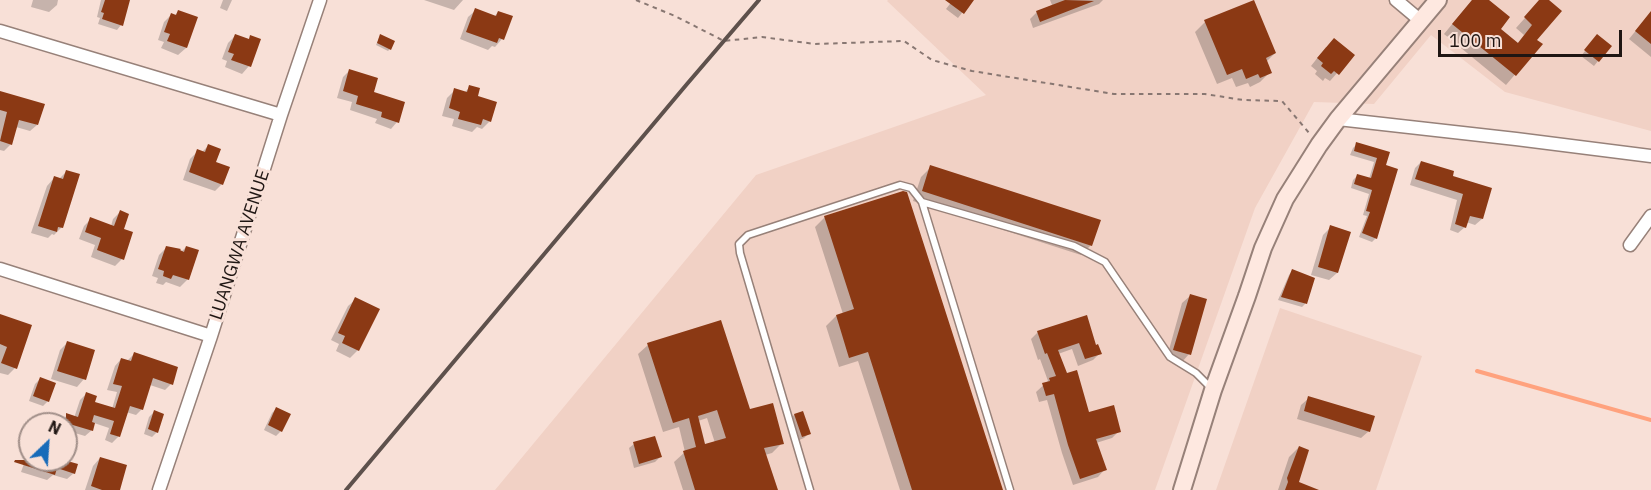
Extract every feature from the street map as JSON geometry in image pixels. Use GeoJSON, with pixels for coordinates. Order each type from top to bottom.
{"type":"FeatureCollection","features":[{"type":"Feature","properties":{"kind":"main road"},"geometry":{"type":"LineString","coordinates":[[1182,490],[1213,390],[1263,248],[1285,199],[1338,119],[1438,0]]}},
{"type":"Feature","properties":{"kind":"street","name":"LUANGWA AVENUE"},"geometry":{"type":"LineString","coordinates":[[159,490],[320,0]]}},
{"type":"Feature","properties":{"kind":"street"},"geometry":{"type":"LineString","coordinates":[[1396,0],[1420,21]]}},
{"type":"Feature","properties":{"kind":"street"},"geometry":{"type":"LineString","coordinates":[[0,31],[281,115]]}},
{"type":"Feature","properties":{"kind":"street"},"geometry":{"type":"LineString","coordinates":[[1338,119],[1651,156]]}},
{"type":"Feature","properties":{"kind":"street"},"geometry":{"type":"LineString","coordinates":[[1630,245],[1651,216]]}},
{"type":"Feature","properties":{"kind":"street"},"geometry":{"type":"LineString","coordinates":[[0,269],[211,336]]}},
{"type":"Feature","properties":{"kind":"lane"},"geometry":{"type":"LineString","coordinates":[[810,490],[739,244],[748,235],[900,185],[911,188],[922,202],[1010,490]]}},
{"type":"Feature","properties":{"kind":"lane"},"geometry":{"type":"LineString","coordinates":[[922,202],[1074,246],[1105,262],[1170,357],[1196,373],[1213,390]]}},
{"type":"Feature","properties":{"kind":"path"},"geometry":{"type":"LineString","coordinates":[[636,0],[675,16],[724,41],[762,37],[814,44],[904,41],[932,60],[972,70],[1114,94],[1205,94],[1243,100],[1282,101],[1319,145]]}},
{"type":"Feature","properties":{"kind":"shaded area"},"geometry":{"type":"Polygon","coordinates":[[[888,0],[1651,0],[1651,131],[1505,92],[1431,35],[1374,104],[1314,102],[1255,208],[1155,490],[495,490],[756,175],[986,95],[888,0]]]}},
{"type":"Feature","properties":{"kind":"shaded area"},"geometry":{"type":"Polygon","coordinates":[[[1280,308],[1422,356],[1376,490],[1216,490],[1280,308]]]}},
{"type":"Feature","properties":{"kind":"building"},"geometry":{"type":"Polygon","coordinates":[[[105,0],[130,0],[123,26],[102,19],[104,13],[101,12],[105,0]]]}},
{"type":"Feature","properties":{"kind":"building"},"geometry":{"type":"Polygon","coordinates":[[[945,0],[974,0],[964,14],[945,0]]]}},
{"type":"Feature","properties":{"kind":"building"},"geometry":{"type":"Polygon","coordinates":[[[1065,0],[1094,1],[1040,22],[1036,11],[1065,0]]]}},
{"type":"Feature","properties":{"kind":"building"},"geometry":{"type":"Polygon","coordinates":[[[1254,0],[1276,53],[1266,58],[1272,73],[1260,78],[1258,74],[1246,79],[1242,69],[1227,75],[1204,20],[1254,0]]]}},
{"type":"Feature","properties":{"kind":"building"},"geometry":{"type":"Polygon","coordinates":[[[1472,0],[1489,0],[1510,17],[1501,29],[1518,43],[1532,25],[1524,17],[1539,0],[1549,0],[1562,11],[1537,40],[1543,44],[1516,76],[1452,24],[1472,0]]]}},
{"type":"Feature","properties":{"kind":"building"},"geometry":{"type":"Polygon","coordinates":[[[475,8],[496,16],[498,11],[513,16],[504,40],[499,38],[497,43],[466,32],[475,8]]]}},
{"type":"Feature","properties":{"kind":"building"},"geometry":{"type":"Polygon","coordinates":[[[178,10],[198,17],[187,48],[167,41],[170,34],[164,32],[171,13],[176,15],[178,10]]]}},
{"type":"Feature","properties":{"kind":"building"},"geometry":{"type":"Polygon","coordinates":[[[1651,11],[1651,44],[1635,31],[1651,11]]]}},
{"type":"Feature","properties":{"kind":"building"},"geometry":{"type":"Polygon","coordinates":[[[235,34],[249,39],[250,35],[261,39],[251,67],[231,60],[234,54],[228,52],[235,34]]]}},
{"type":"Feature","properties":{"kind":"building"},"geometry":{"type":"Polygon","coordinates":[[[380,34],[395,41],[391,50],[377,43],[380,34]]]}},
{"type":"Feature","properties":{"kind":"building"},"geometry":{"type":"Polygon","coordinates":[[[1597,34],[1612,46],[1599,62],[1584,50],[1597,34]]]}},
{"type":"Feature","properties":{"kind":"building"},"geometry":{"type":"Polygon","coordinates":[[[1334,38],[1355,55],[1339,75],[1334,71],[1331,74],[1321,66],[1323,63],[1317,58],[1334,38]]]}},
{"type":"Feature","properties":{"kind":"building"},"geometry":{"type":"Polygon","coordinates":[[[349,69],[378,78],[374,92],[405,102],[399,123],[381,117],[382,112],[356,104],[358,96],[343,91],[349,69]]]}},
{"type":"Feature","properties":{"kind":"building"},"geometry":{"type":"Polygon","coordinates":[[[469,85],[480,88],[478,96],[497,102],[491,122],[483,119],[481,125],[458,119],[460,112],[449,108],[454,88],[467,92],[469,85]]]}},
{"type":"Feature","properties":{"kind":"building"},"geometry":{"type":"Polygon","coordinates":[[[0,91],[45,104],[38,125],[19,120],[12,145],[0,141],[7,112],[0,110],[0,91]]]}},
{"type":"Feature","properties":{"kind":"building"},"geometry":{"type":"Polygon","coordinates":[[[1356,142],[1390,152],[1386,165],[1398,169],[1377,239],[1362,233],[1370,212],[1366,211],[1372,190],[1354,184],[1357,174],[1371,178],[1377,158],[1354,151],[1356,142]]]}},
{"type":"Feature","properties":{"kind":"building"},"geometry":{"type":"Polygon","coordinates":[[[208,144],[221,149],[216,162],[230,167],[223,185],[189,172],[197,149],[205,152],[208,144]]]}},
{"type":"Feature","properties":{"kind":"building"},"geometry":{"type":"Polygon","coordinates":[[[1421,161],[1454,171],[1453,176],[1492,188],[1483,219],[1470,216],[1466,228],[1455,224],[1463,194],[1415,179],[1421,161]]]}},
{"type":"Feature","properties":{"kind":"building"},"geometry":{"type":"Polygon","coordinates":[[[930,165],[1101,220],[1092,246],[922,191],[930,165]]]}},
{"type":"Feature","properties":{"kind":"building"},"geometry":{"type":"Polygon","coordinates":[[[66,170],[80,174],[63,228],[58,227],[57,232],[38,226],[54,176],[63,179],[66,170]]]}},
{"type":"Feature","properties":{"kind":"building"},"geometry":{"type":"Polygon","coordinates":[[[903,191],[907,192],[1003,490],[912,490],[868,352],[849,358],[836,315],[854,309],[824,216],[903,191]]]}},
{"type":"Feature","properties":{"kind":"building"},"geometry":{"type":"Polygon","coordinates":[[[120,210],[129,214],[124,229],[133,232],[124,260],[97,250],[101,238],[85,232],[90,217],[114,226],[120,210]]]}},
{"type":"Feature","properties":{"kind":"building"},"geometry":{"type":"Polygon","coordinates":[[[1330,225],[1351,232],[1338,273],[1318,267],[1330,225]]]}},
{"type":"Feature","properties":{"kind":"building"},"geometry":{"type":"Polygon","coordinates":[[[166,246],[181,249],[184,252],[186,246],[199,250],[189,280],[173,275],[171,279],[163,276],[164,271],[158,269],[166,246]]]}},
{"type":"Feature","properties":{"kind":"building"},"geometry":{"type":"Polygon","coordinates":[[[1292,269],[1315,278],[1307,304],[1281,297],[1292,269]]]}},
{"type":"Feature","properties":{"kind":"building"},"geometry":{"type":"Polygon","coordinates":[[[1190,294],[1207,299],[1191,355],[1173,350],[1190,294]]]}},
{"type":"Feature","properties":{"kind":"building"},"geometry":{"type":"Polygon","coordinates":[[[355,297],[380,309],[359,351],[342,343],[345,336],[338,333],[355,297]]]}},
{"type":"Feature","properties":{"kind":"building"},"geometry":{"type":"Polygon","coordinates":[[[0,314],[32,325],[17,369],[1,363],[7,347],[0,344],[0,314]]]}},
{"type":"Feature","properties":{"kind":"building"},"geometry":{"type":"Polygon","coordinates":[[[1087,315],[1096,345],[1098,344],[1102,354],[1085,359],[1079,343],[1058,350],[1067,373],[1077,370],[1089,412],[1114,405],[1121,432],[1096,439],[1107,470],[1080,479],[1054,394],[1046,396],[1042,383],[1056,376],[1037,331],[1087,315]]]}},
{"type":"Feature","properties":{"kind":"building"},"geometry":{"type":"Polygon","coordinates":[[[721,320],[750,409],[773,403],[784,444],[764,448],[778,490],[695,490],[683,451],[696,447],[689,418],[673,423],[647,343],[721,320]],[[717,410],[698,416],[705,444],[726,438],[717,410]]]}},
{"type":"Feature","properties":{"kind":"building"},"geometry":{"type":"Polygon","coordinates":[[[67,341],[95,350],[86,380],[57,371],[67,341]]]}},
{"type":"Feature","properties":{"kind":"building"},"geometry":{"type":"Polygon","coordinates":[[[134,352],[178,367],[173,385],[153,378],[143,410],[130,406],[120,437],[110,434],[114,421],[94,415],[93,431],[78,427],[78,417],[86,392],[97,396],[95,402],[115,408],[122,386],[113,384],[121,358],[131,361],[134,352]]]}},
{"type":"Feature","properties":{"kind":"building"},"geometry":{"type":"Polygon","coordinates":[[[40,377],[56,383],[49,402],[33,396],[40,377]]]}},
{"type":"Feature","properties":{"kind":"building"},"geometry":{"type":"Polygon","coordinates":[[[1308,396],[1375,416],[1370,432],[1304,411],[1308,396]]]}},
{"type":"Feature","properties":{"kind":"building"},"geometry":{"type":"Polygon","coordinates":[[[276,407],[291,414],[282,432],[268,425],[276,407]]]}},
{"type":"Feature","properties":{"kind":"building"},"geometry":{"type":"Polygon","coordinates":[[[154,410],[164,414],[158,433],[148,429],[154,410]]]}},
{"type":"Feature","properties":{"kind":"building"},"geometry":{"type":"Polygon","coordinates":[[[803,411],[811,434],[802,437],[794,414],[803,411]]]}},
{"type":"Feature","properties":{"kind":"building"},"geometry":{"type":"Polygon","coordinates":[[[655,436],[662,457],[639,464],[633,442],[655,436]]]}},
{"type":"Feature","properties":{"kind":"building"},"geometry":{"type":"Polygon","coordinates":[[[1299,446],[1309,450],[1299,482],[1319,490],[1285,490],[1299,446]]]}},
{"type":"Feature","properties":{"kind":"building"},"geometry":{"type":"Polygon","coordinates":[[[100,457],[127,465],[120,490],[102,490],[91,486],[100,457]]]}},
{"type":"Feature","properties":{"kind":"waterway"},"geometry":{"type":"LineString","coordinates":[[1477,371],[1651,420]]}},
{"type":"Feature","properties":{"kind":"railway"},"geometry":{"type":"LineString","coordinates":[[346,490],[759,0]]}}]}
